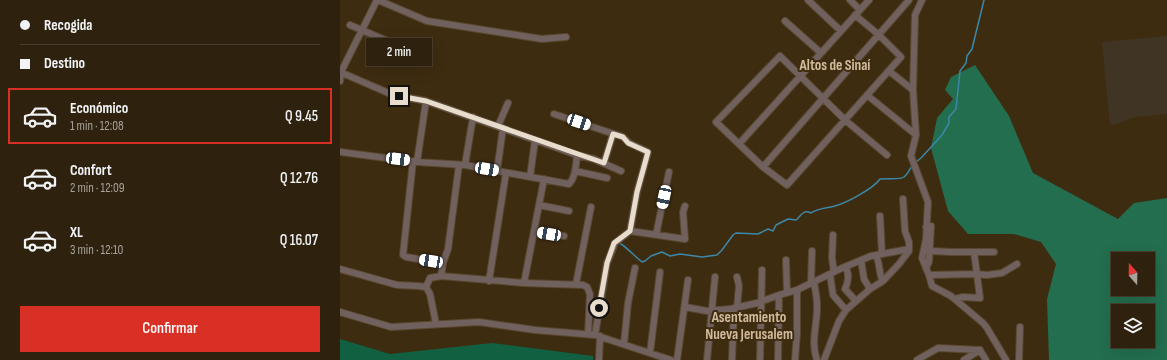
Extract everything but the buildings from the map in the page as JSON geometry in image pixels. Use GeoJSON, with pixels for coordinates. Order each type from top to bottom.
{"type":"FeatureCollection","features":[{"type":"Feature","properties":{"kind":"street"},"geometry":{"type":"LineString","coordinates":[[340,81],[340,72],[378,0],[427,21],[542,39],[566,37]]}},
{"type":"Feature","properties":{"kind":"street"},"geometry":{"type":"LineString","coordinates":[[808,0],[841,31]]}},
{"type":"Feature","properties":{"kind":"street"},"geometry":{"type":"LineString","coordinates":[[850,0],[860,10]]}},
{"type":"Feature","properties":{"kind":"street"},"geometry":{"type":"LineString","coordinates":[[739,144],[869,0]]}},
{"type":"Feature","properties":{"kind":"street"},"geometry":{"type":"LineString","coordinates":[[763,167],[909,0]]}},
{"type":"Feature","properties":{"kind":"street"},"geometry":{"type":"LineString","coordinates":[[922,0],[915,15],[913,90],[916,135],[911,156],[928,202],[926,239],[922,258],[930,275],[932,286],[955,300],[987,328],[1006,360]]}},
{"type":"Feature","properties":{"kind":"street"},"geometry":{"type":"LineString","coordinates":[[855,15],[902,57],[889,71],[868,95],[845,120],[787,185],[763,167],[716,122],[780,56],[845,120],[887,155]]}},
{"type":"Feature","properties":{"kind":"street"},"geometry":{"type":"LineString","coordinates":[[785,21],[821,53]]}},
{"type":"Feature","properties":{"kind":"street"},"geometry":{"type":"LineString","coordinates":[[350,25],[404,48]]}},
{"type":"Feature","properties":{"kind":"street"},"geometry":{"type":"LineString","coordinates":[[889,71],[913,90]]}},
{"type":"Feature","properties":{"kind":"street"},"geometry":{"type":"LineString","coordinates":[[340,72],[392,94],[426,101],[577,155],[604,163],[621,171]]}},
{"type":"Feature","properties":{"kind":"street"},"geometry":{"type":"LineString","coordinates":[[868,95],[916,135]]}},
{"type":"Feature","properties":{"kind":"street"},"geometry":{"type":"LineString","coordinates":[[426,101],[415,161],[403,255],[406,257],[443,263]]}},
{"type":"Feature","properties":{"kind":"street"},"geometry":{"type":"LineString","coordinates":[[497,171],[501,127],[508,103]]}},
{"type":"Feature","properties":{"kind":"street"},"geometry":{"type":"LineString","coordinates":[[554,114],[623,137],[628,143],[648,152],[637,192],[630,231],[614,243],[607,263],[598,335],[598,360]]}},
{"type":"Feature","properties":{"kind":"street"},"geometry":{"type":"LineString","coordinates":[[441,276],[443,263],[448,249],[462,165],[473,117]]}},
{"type":"Feature","properties":{"kind":"street"},"geometry":{"type":"LineString","coordinates":[[604,163],[613,134]]}},
{"type":"Feature","properties":{"kind":"street"},"geometry":{"type":"LineString","coordinates":[[530,177],[535,140]]}},
{"type":"Feature","properties":{"kind":"street"},"geometry":{"type":"LineString","coordinates":[[340,152],[462,165],[569,184],[572,182],[577,155]]}},
{"type":"Feature","properties":{"kind":"street"},"geometry":{"type":"LineString","coordinates":[[575,171],[607,178]]}},
{"type":"Feature","properties":{"kind":"street"},"geometry":{"type":"LineString","coordinates":[[656,235],[669,172]]}},
{"type":"Feature","properties":{"kind":"street"},"geometry":{"type":"LineString","coordinates":[[489,281],[506,173]]}},
{"type":"Feature","properties":{"kind":"street"},"geometry":{"type":"LineString","coordinates":[[524,284],[544,179]]}},
{"type":"Feature","properties":{"kind":"street"},"geometry":{"type":"LineString","coordinates":[[824,360],[839,322],[846,310],[870,289],[883,281],[909,251],[909,242],[905,231],[903,199]]}},
{"type":"Feature","properties":{"kind":"street"},"geometry":{"type":"LineString","coordinates":[[539,205],[569,211]]}},
{"type":"Feature","properties":{"kind":"street"},"geometry":{"type":"LineString","coordinates":[[630,231],[685,239],[683,212],[685,206]]}},
{"type":"Feature","properties":{"kind":"street"},"geometry":{"type":"LineString","coordinates":[[576,284],[591,207]]}},
{"type":"Feature","properties":{"kind":"street"},"geometry":{"type":"LineString","coordinates":[[880,216],[879,255],[880,274],[883,281]]}},
{"type":"Feature","properties":{"kind":"street"},"geometry":{"type":"LineString","coordinates":[[925,265],[929,262],[931,226],[926,227]]}},
{"type":"Feature","properties":{"kind":"street"},"geometry":{"type":"LineString","coordinates":[[534,231],[564,236]]}},
{"type":"Feature","properties":{"kind":"street"},"geometry":{"type":"LineString","coordinates":[[833,235],[833,295],[846,310]]}},
{"type":"Feature","properties":{"kind":"street"},"geometry":{"type":"LineString","coordinates":[[685,307],[707,311],[736,308],[761,302],[796,290],[861,260],[904,250],[909,251]]}},
{"type":"Feature","properties":{"kind":"street"},"geometry":{"type":"LineString","coordinates":[[812,251],[812,283],[817,304],[814,342],[817,360]]}},
{"type":"Feature","properties":{"kind":"street"},"geometry":{"type":"LineString","coordinates":[[930,251],[994,252]]}},
{"type":"Feature","properties":{"kind":"street"},"geometry":{"type":"LineString","coordinates":[[955,300],[964,297],[980,298],[974,252]]}},
{"type":"Feature","properties":{"kind":"street"},"geometry":{"type":"LineString","coordinates":[[786,260],[787,293]]}},
{"type":"Feature","properties":{"kind":"street"},"geometry":{"type":"LineString","coordinates":[[861,260],[864,279],[870,289]]}},
{"type":"Feature","properties":{"kind":"street"},"geometry":{"type":"LineString","coordinates":[[930,275],[987,275],[1002,273],[1017,264]]}},
{"type":"Feature","properties":{"kind":"street"},"geometry":{"type":"LineString","coordinates":[[845,267],[847,268],[848,274],[845,289],[856,300]]}},
{"type":"Feature","properties":{"kind":"street"},"geometry":{"type":"LineString","coordinates":[[624,344],[628,303],[635,268]]}},
{"type":"Feature","properties":{"kind":"street"},"geometry":{"type":"LineString","coordinates":[[340,269],[397,285],[426,287]]}},
{"type":"Feature","properties":{"kind":"street"},"geometry":{"type":"LineString","coordinates":[[760,360],[762,270]]}},
{"type":"Feature","properties":{"kind":"street"},"geometry":{"type":"LineString","coordinates":[[650,353],[660,272]]}},
{"type":"Feature","properties":{"kind":"street"},"geometry":{"type":"LineString","coordinates":[[426,287],[430,278],[441,276],[524,284],[583,285],[589,290],[588,334]]}},
{"type":"Feature","properties":{"kind":"street"},"geometry":{"type":"LineString","coordinates":[[707,360],[715,277]]}},
{"type":"Feature","properties":{"kind":"street"},"geometry":{"type":"LineString","coordinates":[[732,360],[738,286],[737,277]]}},
{"type":"Feature","properties":{"kind":"street"},"geometry":{"type":"LineString","coordinates":[[678,360],[688,280]]}},
{"type":"Feature","properties":{"kind":"street"},"geometry":{"type":"LineString","coordinates":[[426,287],[430,294],[436,324]]}},
{"type":"Feature","properties":{"kind":"street"},"geometry":{"type":"LineString","coordinates":[[795,360],[797,333],[796,290]]}},
{"type":"Feature","properties":{"kind":"street"},"geometry":{"type":"LineString","coordinates":[[778,360],[779,295]]}},
{"type":"Feature","properties":{"kind":"street"},"geometry":{"type":"LineString","coordinates":[[340,312],[391,327],[487,322],[535,330],[598,335],[671,360]]}},
{"type":"Feature","properties":{"kind":"street"},"geometry":{"type":"LineString","coordinates":[[1019,360],[1020,327]]}},
{"type":"Feature","properties":{"kind":"street"},"geometry":{"type":"LineString","coordinates":[[917,360],[938,348],[980,350]]}},
{"type":"Feature","properties":{"kind":"street"},"geometry":{"type":"LineString","coordinates":[[964,360],[980,350]]}},
{"type":"Feature","properties":{"kind":"street"},"geometry":{"type":"LineString","coordinates":[[980,350],[986,360]]}},
{"type":"Feature","properties":{"kind":"shaded area"},"geometry":{"type":"Polygon","coordinates":[[[1167,36],[1167,114],[1135,117],[1110,125],[1102,42],[1167,36]]]}},
{"type":"Feature","properties":{"kind":"green space"},"geometry":{"type":"Polygon","coordinates":[[[975,65],[1009,116],[1033,173],[1118,219],[1134,203],[1167,198],[1167,360],[1049,360],[1047,299],[1056,264],[1041,242],[1014,234],[968,234],[948,211],[931,148],[937,118],[953,99],[945,90],[951,77],[975,65]]]}},
{"type":"Feature","properties":{"kind":"green space"},"geometry":{"type":"Polygon","coordinates":[[[340,339],[390,354],[492,343],[593,356],[593,360],[340,360],[340,339]]]}},
{"type":"Feature","properties":{"kind":"waterway"},"geometry":{"type":"LineString","coordinates":[[915,163],[942,135],[949,123],[949,117],[956,109],[960,71],[966,63],[967,56],[972,49],[984,0]]}},
{"type":"Feature","properties":{"kind":"waterway"},"geometry":{"type":"LineString","coordinates":[[618,242],[642,262],[651,256],[662,252],[670,256],[680,254],[702,257],[717,255],[736,233],[758,234],[768,229],[773,231],[776,225],[788,219],[796,220],[804,212],[811,213],[852,199],[872,187],[880,179],[902,178],[912,166]]}},
{"type":"Feature","properties":{"kind":"district","name":"Altos de Sinaí"},"geometry":{"type":"Point","coordinates":[835,65]}},
{"type":"Feature","properties":{"kind":"district","name":"Asentamiento Nueva Jerusalem"},"geometry":{"type":"Point","coordinates":[749,326]}},
{"type":"Feature","properties":{"kind":"route"},"geometry":{"type":"LineString","coordinates":[[399,96],[426,101],[577,155],[604,163],[613,134],[623,137],[628,143],[648,152],[637,192],[630,231],[614,243],[607,263],[599,308]]}}]}
